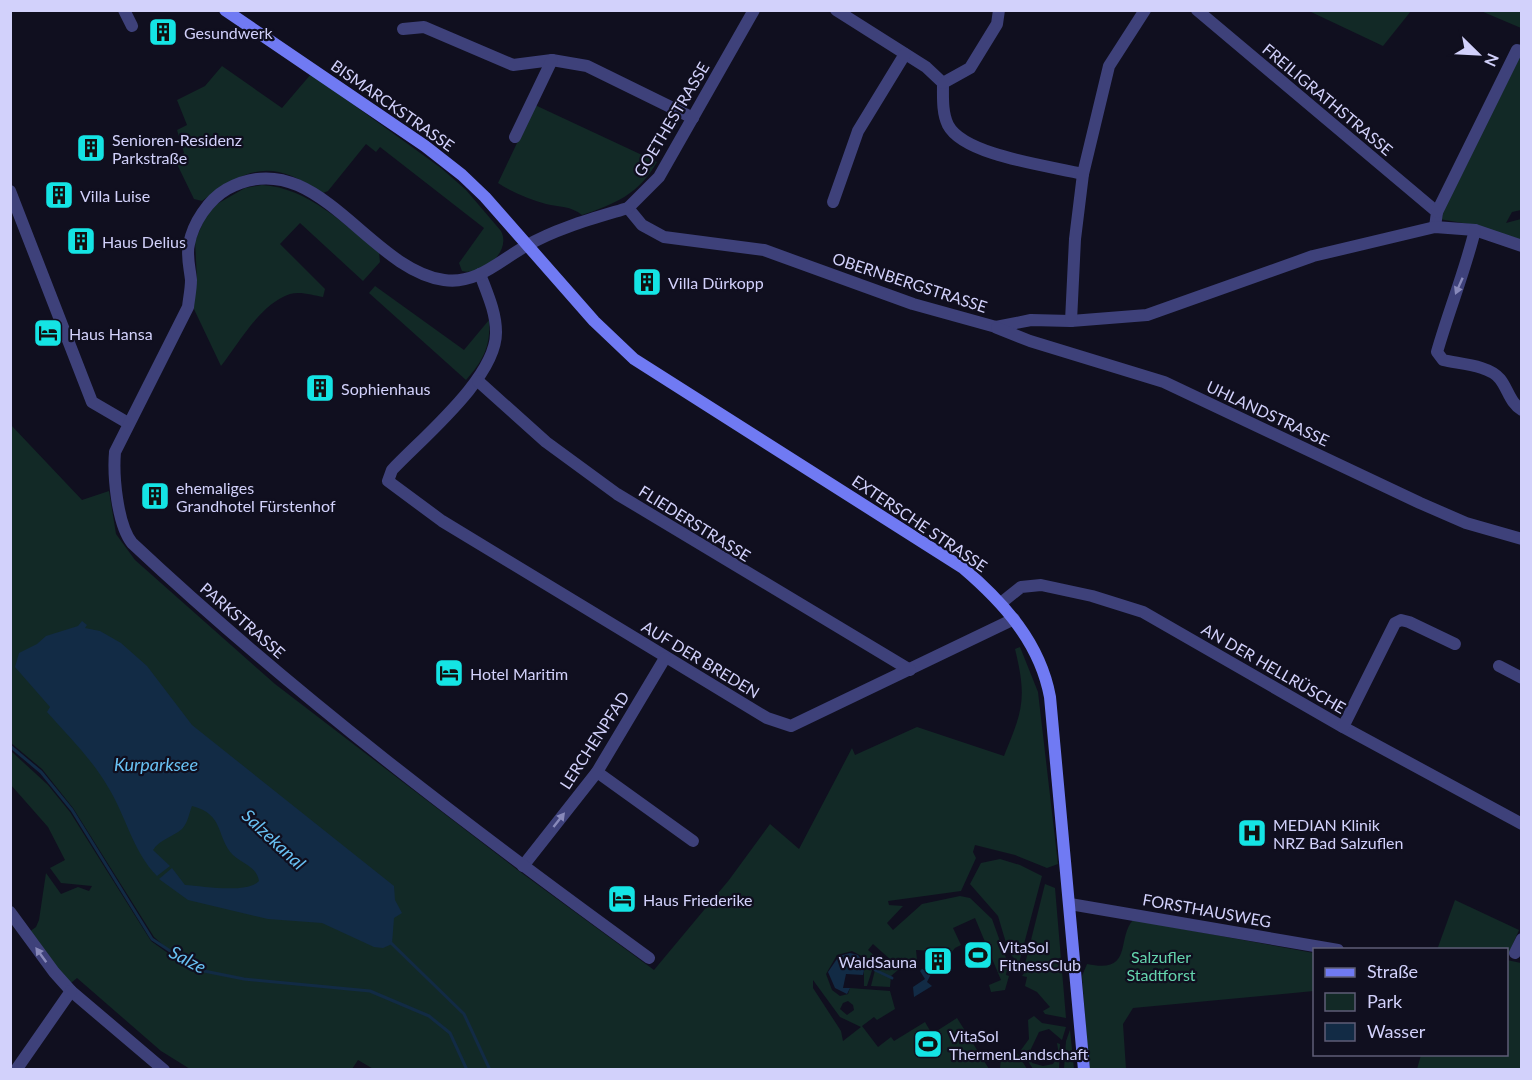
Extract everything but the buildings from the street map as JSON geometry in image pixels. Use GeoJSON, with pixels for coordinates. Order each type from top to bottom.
{"type":"FeatureCollection","features":[{"type":"Feature","properties":{"kind":"main road","name":"BISMARCKSTRASSE"},"geometry":{"type":"LineString","coordinates":[[225,10],[425,146],[485,197],[526,245]]}},
{"type":"Feature","properties":{"kind":"main road","name":"EXTERSCHE STRASSE"},"geometry":{"type":"LineString","coordinates":[[526,245],[594,321],[634,359],[963,568],[1001,603],[1014,619],[1030,643],[1047,682],[1050,697],[1084,1070]]}},
{"type":"Feature","properties":{"kind":"street"},"geometry":{"type":"LineString","coordinates":[[124,10],[132,26]]}},
{"type":"Feature","properties":{"kind":"street","name":"GOETHESTRASSE"},"geometry":{"type":"LineString","coordinates":[[480,274],[526,245],[628,208],[659,177],[754,10]]}},
{"type":"Feature","properties":{"kind":"street"},"geometry":{"type":"LineString","coordinates":[[836,10],[926,66],[943,83],[944,108],[948,126],[962,140],[999,155],[1083,174]]}},
{"type":"Feature","properties":{"kind":"street"},"geometry":{"type":"LineString","coordinates":[[943,83],[970,68],[997,24],[999,10]]}},
{"type":"Feature","properties":{"kind":"street"},"geometry":{"type":"LineString","coordinates":[[1071,321],[1075,239],[1083,174],[1109,66],[1145,10]]}},
{"type":"Feature","properties":{"kind":"street","name":"FREILIGRATHSTRASSE"},"geometry":{"type":"LineString","coordinates":[[1197,10],[1437,213]]}},
{"type":"Feature","properties":{"kind":"street"},"geometry":{"type":"LineString","coordinates":[[403,29],[424,27],[513,65],[552,60],[587,66],[693,118]]}},
{"type":"Feature","properties":{"kind":"street"},"geometry":{"type":"LineString","coordinates":[[1517,51],[1437,213],[1435,226],[1475,230],[1521,246]]}},
{"type":"Feature","properties":{"kind":"street"},"geometry":{"type":"LineString","coordinates":[[833,202],[858,131],[905,54]]}},
{"type":"Feature","properties":{"kind":"street"},"geometry":{"type":"LineString","coordinates":[[515,137],[552,60]]}},
{"type":"Feature","properties":{"kind":"street","name":"PARKSTRASSE"},"geometry":{"type":"LineString","coordinates":[[480,274],[445,280],[419,273],[392,255],[326,202],[290,182],[262,177],[237,184],[221,192],[198,218],[188,245],[191,280],[188,307],[115,452],[114,465],[121,517],[132,543],[295,686],[523,866],[649,958]]}},
{"type":"Feature","properties":{"kind":"street"},"geometry":{"type":"LineString","coordinates":[[10,191],[92,402],[128,423]]}},
{"type":"Feature","properties":{"kind":"street","name":"OBERNBERGSTRASSE"},"geometry":{"type":"LineString","coordinates":[[628,208],[642,225],[664,237],[764,250],[914,304],[996,327],[1031,320],[1071,321],[1147,315],[1313,256],[1435,226]]}},
{"type":"Feature","properties":{"kind":"street"},"geometry":{"type":"LineString","coordinates":[[1475,230],[1463,276],[1449,308],[1437,352],[1443,360],[1490,371],[1499,378],[1512,401],[1521,410]]}},
{"type":"Feature","properties":{"kind":"street"},"geometry":{"type":"LineString","coordinates":[[478,381],[495,347],[496,332],[493,310],[480,274]]}},
{"type":"Feature","properties":{"kind":"street","name":"UHLANDSTRASSE"},"geometry":{"type":"LineString","coordinates":[[996,327],[1030,341],[1164,382],[1420,503],[1466,523],[1521,539]]}},
{"type":"Feature","properties":{"kind":"street","name":"AUF DER BREDEN"},"geometry":{"type":"LineString","coordinates":[[478,381],[392,470],[388,481],[442,521],[767,718],[791,726],[1014,619]]}},
{"type":"Feature","properties":{"kind":"street","name":"FLIEDERSTRASSE"},"geometry":{"type":"LineString","coordinates":[[478,381],[546,442],[617,494],[910,670]]}},
{"type":"Feature","properties":{"kind":"street","name":"AN DER HELLRÜSCHE"},"geometry":{"type":"LineString","coordinates":[[1001,603],[1021,587],[1041,585],[1092,596],[1143,612],[1343,727],[1521,824]]}},
{"type":"Feature","properties":{"kind":"street"},"geometry":{"type":"LineString","coordinates":[[1343,727],[1395,623],[1401,620],[1409,622],[1455,644]]}},
{"type":"Feature","properties":{"kind":"street","name":"LERCHENPFAD"},"geometry":{"type":"LineString","coordinates":[[523,866],[597,772],[665,658]]}},
{"type":"Feature","properties":{"kind":"street"},"geometry":{"type":"LineString","coordinates":[[1499,666],[1521,678]]}},
{"type":"Feature","properties":{"kind":"street"},"geometry":{"type":"LineString","coordinates":[[597,772],[693,841]]}},
{"type":"Feature","properties":{"kind":"street","name":"FORSTHAUSWEG"},"geometry":{"type":"LineString","coordinates":[[1070,904],[1326,948]]}},
{"type":"Feature","properties":{"kind":"street"},"geometry":{"type":"LineString","coordinates":[[10,912],[54,972],[71,991],[164,1070]]}},
{"type":"Feature","properties":{"kind":"street"},"geometry":{"type":"LineString","coordinates":[[1514,954],[1521,939]]}},
{"type":"Feature","properties":{"kind":"street"},"geometry":{"type":"LineString","coordinates":[[15,1070],[71,991]]}},
{"type":"Feature","properties":{"kind":"green space"},"geometry":{"type":"Polygon","coordinates":[[[1411,10],[1383,46],[1309,11],[1411,10]]]}},
{"type":"Feature","properties":{"kind":"green space"},"geometry":{"type":"Polygon","coordinates":[[[1481,11],[1521,11],[1521,28],[1481,11]]]}},
{"type":"Feature","properties":{"kind":"green space"},"geometry":{"type":"Polygon","coordinates":[[[1521,48],[1521,210],[1512,212],[1506,223],[1521,219],[1521,241],[1475,225],[1439,219],[1521,48]]]}},
{"type":"Feature","properties":{"kind":"green space"},"geometry":{"type":"Polygon","coordinates":[[[222,66],[282,108],[311,74],[441,168],[466,190],[501,231],[503,239],[499,254],[493,261],[478,270],[462,271],[459,263],[484,228],[380,147],[376,152],[366,144],[328,191],[323,193],[288,175],[274,171],[260,171],[234,180],[202,201],[194,199],[174,158],[184,153],[177,130],[187,125],[177,100],[205,86],[222,66]]]}},
{"type":"Feature","properties":{"kind":"green space"},"geometry":{"type":"Polygon","coordinates":[[[535,105],[657,162],[634,190],[605,207],[582,215],[569,208],[546,204],[515,193],[498,183],[535,105]]]}},
{"type":"Feature","properties":{"kind":"green space"},"geometry":{"type":"Polygon","coordinates":[[[262,185],[295,193],[325,209],[379,252],[380,262],[363,281],[300,223],[280,244],[325,289],[323,297],[298,293],[279,299],[251,325],[221,366],[193,307],[197,280],[195,241],[206,216],[217,204],[245,188],[262,185]]]}},
{"type":"Feature","properties":{"kind":"green space"},"geometry":{"type":"Polygon","coordinates":[[[375,286],[464,350],[489,320],[489,338],[485,353],[466,380],[369,293],[375,286]]]}},
{"type":"Feature","properties":{"kind":"green space"},"geometry":{"type":"Polygon","coordinates":[[[11,425],[82,500],[109,491],[116,534],[135,560],[275,684],[519,871],[654,970],[729,880],[770,824],[799,849],[852,748],[855,755],[917,727],[1004,756],[1021,704],[1021,680],[1015,649],[1020,647],[1038,692],[1058,864],[1047,868],[1015,855],[975,845],[973,852],[976,858],[961,891],[888,901],[889,905],[903,906],[887,923],[893,930],[922,904],[960,896],[970,898],[992,919],[1010,969],[1007,969],[1006,975],[1009,976],[1005,990],[991,992],[989,985],[1001,980],[975,918],[953,928],[961,945],[955,948],[947,958],[932,951],[916,950],[917,960],[900,968],[873,944],[868,950],[878,959],[875,963],[852,951],[837,955],[826,974],[832,990],[840,996],[848,994],[850,988],[890,991],[895,1009],[877,1020],[874,1017],[862,1026],[878,1047],[891,1037],[894,1041],[925,1022],[932,1034],[957,1018],[989,1069],[375,1070],[358,1060],[352,1069],[190,1069],[161,1051],[77,978],[71,983],[47,959],[29,932],[36,927],[39,920],[46,873],[61,894],[78,887],[89,891],[92,886],[61,883],[50,868],[65,860],[48,827],[11,785],[11,751],[48,785],[70,812],[151,941],[190,969],[154,937],[73,808],[42,769],[11,743],[11,425]],[[813,980],[813,988],[841,1031],[843,1041],[861,1027],[840,1017],[813,980]],[[848,1001],[843,1003],[840,1009],[847,1015],[854,1010],[853,1005],[848,1001]]]}},
{"type":"Feature","properties":{"kind":"green space"},"geometry":{"type":"Polygon","coordinates":[[[1000,859],[1020,865],[1042,876],[1019,963],[1009,953],[998,916],[970,884],[981,863],[1000,859]]]}},
{"type":"Feature","properties":{"kind":"green space"},"geometry":{"type":"Polygon","coordinates":[[[1045,884],[1055,888],[1066,1018],[1045,1014],[1043,1011],[1050,1007],[1037,992],[1025,986],[1027,977],[1022,976],[1028,968],[1025,964],[1045,884]]]}},
{"type":"Feature","properties":{"kind":"green space"},"geometry":{"type":"Polygon","coordinates":[[[1455,900],[1519,930],[1508,956],[1508,948],[1438,948],[1455,900]]]}},
{"type":"Feature","properties":{"kind":"green space","name":"Salzufler Stadtforst"},"geometry":{"type":"Polygon","coordinates":[[[1133,920],[1313,953],[1313,991],[1133,1008],[1123,1024],[1126,1069],[1089,1069],[1082,976],[1087,964],[1102,966],[1112,964],[1118,959],[1133,920]]]}},
{"type":"Feature","properties":{"kind":"green space"},"geometry":{"type":"Polygon","coordinates":[[[883,957],[898,970],[891,976],[890,987],[871,986],[875,970],[883,957]]]}},
{"type":"Feature","properties":{"kind":"green space"},"geometry":{"type":"Polygon","coordinates":[[[864,959],[874,964],[867,986],[864,986],[864,959]]]}},
{"type":"Feature","properties":{"kind":"green space"},"geometry":{"type":"Polygon","coordinates":[[[1508,960],[1521,963],[1521,1069],[1417,1069],[1421,1056],[1508,1056],[1508,960]]]}},
{"type":"Feature","properties":{"kind":"green space"},"geometry":{"type":"Polygon","coordinates":[[[1034,1016],[1042,1023],[1066,1027],[1062,1040],[1049,1029],[1039,1032],[1029,1053],[1032,1063],[1043,1066],[1053,1064],[1059,1055],[1057,1043],[1060,1044],[1059,1069],[1033,1069],[1021,1050],[1029,1039],[1028,1020],[1034,1016]]]}},
{"type":"Feature","properties":{"kind":"green space"},"geometry":{"type":"Polygon","coordinates":[[[1070,1030],[1074,1069],[1064,1069],[1066,1041],[1070,1030]]]}},
{"type":"Feature","properties":{"kind":"green space"},"geometry":{"type":"Polygon","coordinates":[[[1017,1053],[1027,1069],[1000,1069],[1001,1057],[1017,1053]]]}},
{"type":"Feature","properties":{"kind":"water","name":"Kurparksee"},"geometry":{"type":"Polygon","coordinates":[[[82,621],[87,625],[85,628],[100,631],[121,643],[147,666],[192,725],[394,886],[395,900],[402,913],[394,918],[392,944],[383,948],[374,947],[322,923],[268,919],[188,900],[159,879],[172,868],[185,885],[235,888],[253,885],[259,881],[253,869],[233,855],[219,827],[210,815],[192,806],[182,829],[159,843],[153,850],[170,866],[157,876],[142,856],[102,777],[47,712],[50,707],[15,667],[19,653],[37,644],[46,636],[78,626],[82,621]]]}},
{"type":"Feature","properties":{"kind":"water"},"geometry":{"type":"Polygon","coordinates":[[[850,953],[858,955],[865,966],[863,975],[846,974],[843,988],[850,988],[847,994],[835,988],[828,972],[839,956],[850,953]]]}},
{"type":"Feature","properties":{"kind":"water"},"geometry":{"type":"Polygon","coordinates":[[[922,969],[931,974],[927,982],[932,986],[914,997],[913,987],[925,979],[920,971],[922,969]]]}},
{"type":"Feature","properties":{"kind":"waterway","name":"Salze"},"geometry":{"type":"LineString","coordinates":[[10,746],[41,772],[72,810],[152,939],[199,970],[244,979],[370,991],[429,1016],[450,1033],[467,1070]]}},
{"type":"Feature","properties":{"kind":"waterway","name":"Salzekanal"},"geometry":{"type":"LineString","coordinates":[[390,942],[464,1014],[490,1070]]}},
{"type":"Feature","properties":{"kind":"waterway"},"geometry":{"type":"LineString","coordinates":[[875,970],[892,978]]}},
{"type":"Feature","properties":{"kind":"place","name":"Gesundwerk"},"geometry":{"type":"Point","coordinates":[163,32]}},
{"type":"Feature","properties":{"kind":"place","name":"Senioren-Residenz Parkstraße"},"geometry":{"type":"Point","coordinates":[91,148]}},
{"type":"Feature","properties":{"kind":"place","name":"Villa Luise"},"geometry":{"type":"Point","coordinates":[59,195]}},
{"type":"Feature","properties":{"kind":"place","name":"Haus Delius"},"geometry":{"type":"Point","coordinates":[81,241]}},
{"type":"Feature","properties":{"kind":"place","name":"Villa Dürkopp"},"geometry":{"type":"Point","coordinates":[647,282]}},
{"type":"Feature","properties":{"kind":"place","name":"Haus Hansa"},"geometry":{"type":"Point","coordinates":[48,333]}},
{"type":"Feature","properties":{"kind":"place","name":"Sophienhaus"},"geometry":{"type":"Point","coordinates":[320,388]}},
{"type":"Feature","properties":{"kind":"place","name":"ehemaliges Grandhotel Fürstenhof"},"geometry":{"type":"Point","coordinates":[155,496]}},
{"type":"Feature","properties":{"kind":"place","name":"Hotel Maritim"},"geometry":{"type":"Point","coordinates":[449,673]}},
{"type":"Feature","properties":{"kind":"place","name":"MEDIAN Klinik NRZ Bad Salzuflen"},"geometry":{"type":"Point","coordinates":[1252,833]}},
{"type":"Feature","properties":{"kind":"place","name":"Haus Friederike"},"geometry":{"type":"Point","coordinates":[622,899]}},
{"type":"Feature","properties":{"kind":"place","name":"VitaSol FitnessClub"},"geometry":{"type":"Point","coordinates":[978,955]}},
{"type":"Feature","properties":{"kind":"place","name":"WaldSauna"},"geometry":{"type":"Point","coordinates":[938,961]}},
{"type":"Feature","properties":{"kind":"place","name":"VitaSol ThermenLandschaft"},"geometry":{"type":"Point","coordinates":[928,1044]}}]}
